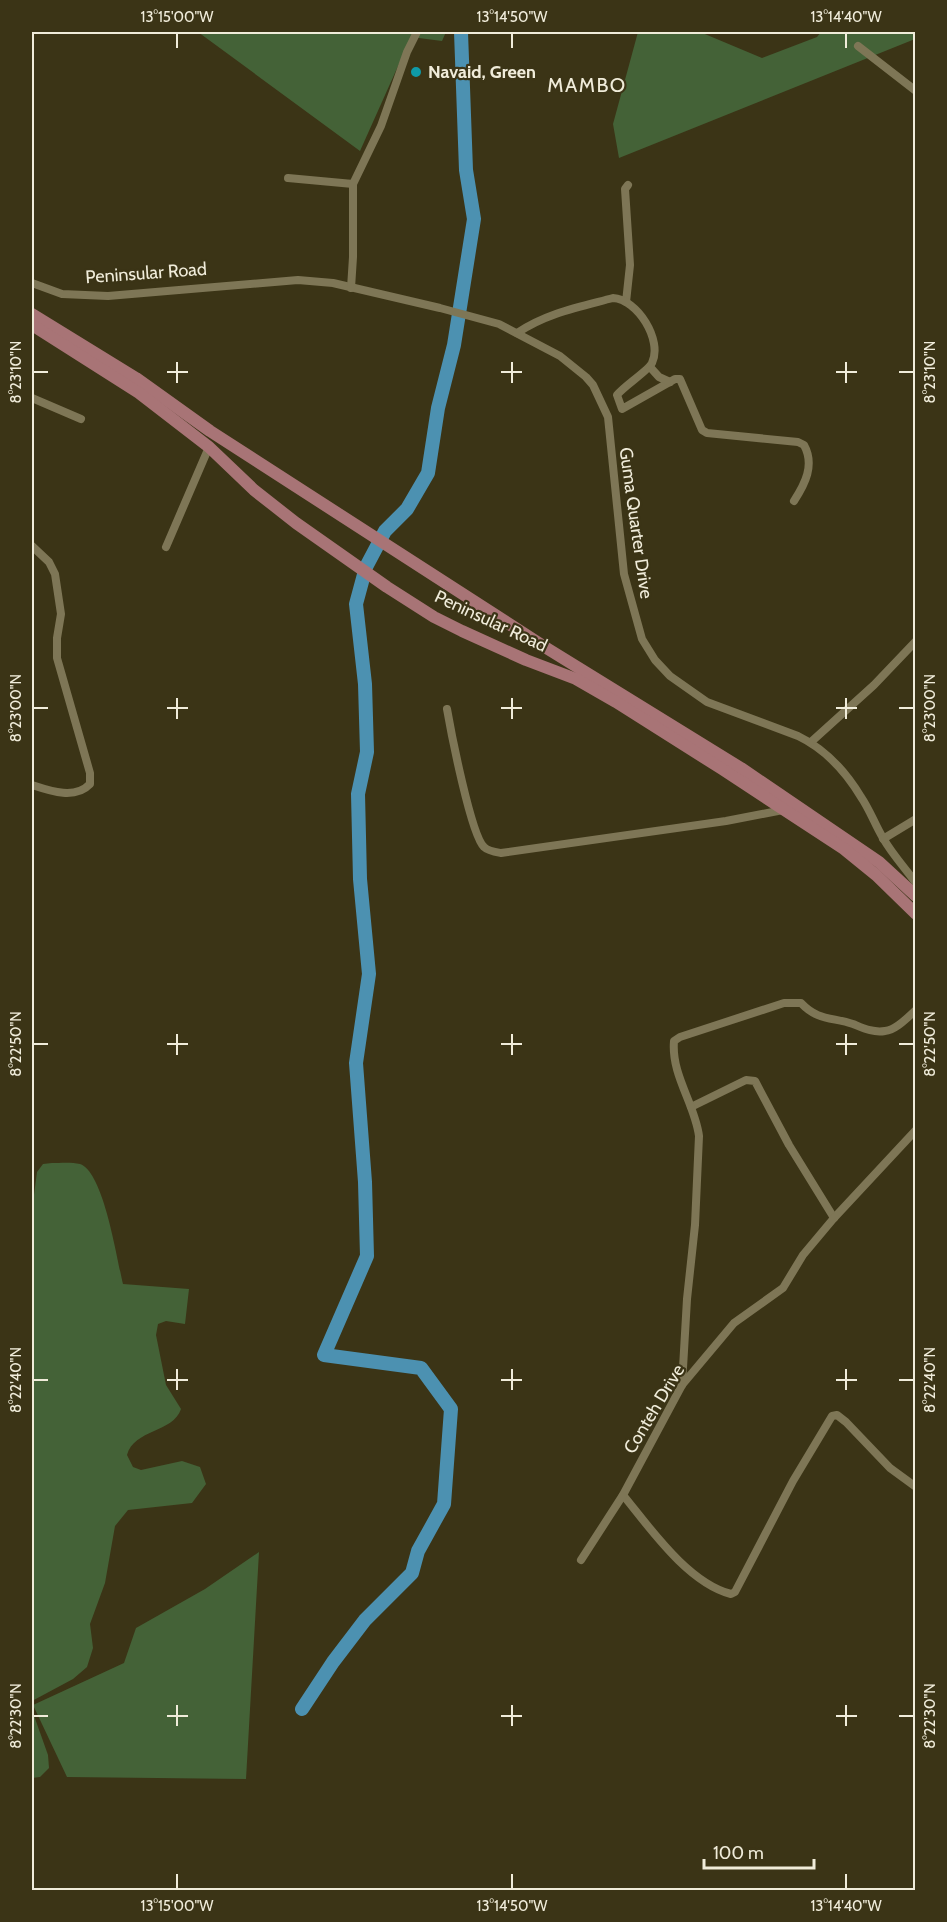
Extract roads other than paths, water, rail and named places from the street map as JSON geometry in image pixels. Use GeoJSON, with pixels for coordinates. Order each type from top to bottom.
{"type":"FeatureCollection","features":[{"type":"Feature","properties":{"kind":"main road","name":"Peninsular Road"},"geometry":{"type":"LineString","coordinates":[[32,314],[136,378],[210,431],[549,649],[741,768],[879,862],[915,896]]}},
{"type":"Feature","properties":{"kind":"main road","name":"Peninsular Road"},"geometry":{"type":"LineString","coordinates":[[32,325],[138,393],[209,447],[254,490],[296,523],[387,587],[462,632],[576,679],[688,747],[844,849],[876,875],[915,914]]}},
{"type":"Feature","properties":{"kind":"street"},"geometry":{"type":"LineString","coordinates":[[351,288],[353,184],[381,126],[406,52],[417,32]]}},
{"type":"Feature","properties":{"kind":"street"},"geometry":{"type":"LineString","coordinates":[[858,46],[915,91]]}},
{"type":"Feature","properties":{"kind":"street"},"geometry":{"type":"LineString","coordinates":[[288,178],[353,184]]}},
{"type":"Feature","properties":{"kind":"street"},"geometry":{"type":"LineString","coordinates":[[626,302],[630,265],[625,189],[628,185]]}},
{"type":"Feature","properties":{"kind":"street","name":"Peninsular Road"},"geometry":{"type":"LineString","coordinates":[[32,283],[62,294],[108,296],[298,280],[333,284],[476,317]]}},
{"type":"Feature","properties":{"kind":"street"},"geometry":{"type":"LineString","coordinates":[[517,333],[545,317],[568,309],[613,298],[626,302],[646,323],[653,337],[654,354],[650,367],[617,395],[622,409],[675,379],[680,379],[702,430],[707,433],[798,442],[804,446],[809,460],[805,483],[794,501]]}},
{"type":"Feature","properties":{"kind":"street","name":"Guma Quarter Drive"},"geometry":{"type":"LineString","coordinates":[[476,317],[499,324],[560,356],[593,385],[604,406],[608,417],[624,574],[642,639],[655,660],[670,676],[707,702],[811,742],[837,765],[861,796],[883,839],[915,883]]}},
{"type":"Feature","properties":{"kind":"street"},"geometry":{"type":"LineString","coordinates":[[650,367],[659,377],[670,382]]}},
{"type":"Feature","properties":{"kind":"street"},"geometry":{"type":"LineString","coordinates":[[32,398],[81,419]]}},
{"type":"Feature","properties":{"kind":"street"},"geometry":{"type":"LineString","coordinates":[[166,547],[209,447]]}},
{"type":"Feature","properties":{"kind":"street"},"geometry":{"type":"LineString","coordinates":[[32,546],[49,562],[55,574],[61,614],[57,638],[57,658],[90,773],[90,784],[84,790],[65,793],[32,785]]}},
{"type":"Feature","properties":{"kind":"street"},"geometry":{"type":"LineString","coordinates":[[811,742],[874,685],[915,641]]}},
{"type":"Feature","properties":{"kind":"street"},"geometry":{"type":"LineString","coordinates":[[447,709],[460,774],[476,830],[482,846],[495,852],[726,821],[783,810]]}},
{"type":"Feature","properties":{"kind":"street"},"geometry":{"type":"LineString","coordinates":[[883,839],[915,819]]}},
{"type":"Feature","properties":{"kind":"street"},"geometry":{"type":"LineString","coordinates":[[682,1385],[687,1299],[696,1225],[699,1157],[697,1122],[681,1083],[674,1041],[784,1002],[801,1003],[810,1012],[821,1017],[876,1031],[886,1031],[896,1027],[915,1010]]}},
{"type":"Feature","properties":{"kind":"street"},"geometry":{"type":"LineString","coordinates":[[691,1107],[746,1080],[755,1081],[789,1145],[834,1218]]}},
{"type":"Feature","properties":{"kind":"street","name":"Conteh Drive"},"geometry":{"type":"LineString","coordinates":[[581,1560],[623,1495],[682,1385],[734,1323],[783,1288],[803,1255],[915,1130]]}},
{"type":"Feature","properties":{"kind":"street"},"geometry":{"type":"LineString","coordinates":[[623,1495],[688,1570],[708,1584],[731,1594],[735,1592],[793,1481],[832,1416],[837,1415],[846,1422],[890,1468],[915,1487]]}},
{"type":"Feature","properties":{"kind":"waterway"},"geometry":{"type":"LineString","coordinates":[[302,1709],[333,1662],[365,1620],[412,1573],[418,1551],[444,1504],[451,1409],[421,1368],[324,1355],[367,1256],[365,1182],[356,1063],[369,974],[360,879],[358,794],[367,752],[365,684],[356,604],[366,567],[385,531],[407,509],[428,473],[438,408],[454,345],[474,219],[466,170],[461,32]]}},
{"type":"Feature","properties":{"kind":"place","name":"Navaid, Green"},"geometry":{"type":"Point","coordinates":[416,72]}},
{"type":"Feature","properties":{"kind":"district","name":"MAMBO"},"geometry":{"type":"Point","coordinates":[587,85]}}]}
